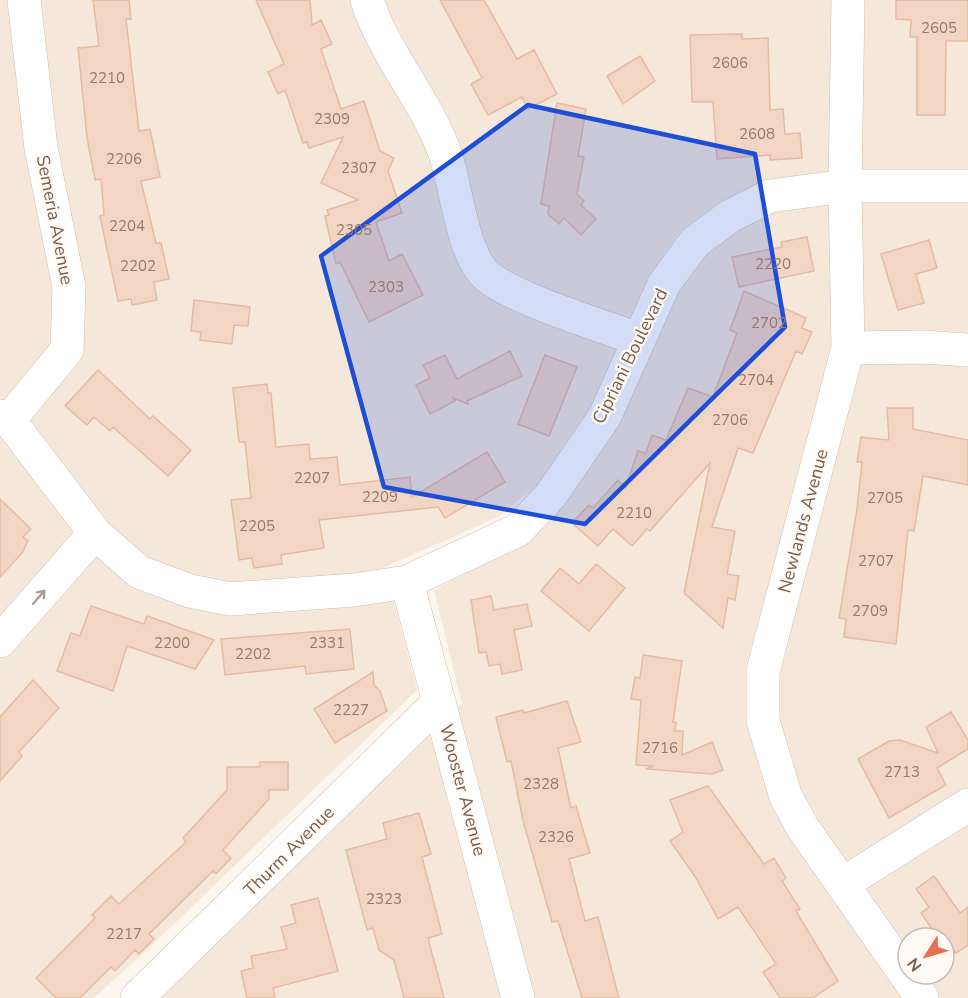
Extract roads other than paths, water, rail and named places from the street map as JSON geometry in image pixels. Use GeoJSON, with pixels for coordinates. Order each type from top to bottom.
{"type":"FeatureCollection","features":[{"type":"Feature","properties":{"kind":"street","name":"Semeria Avenue"},"geometry":{"type":"LineString","coordinates":[[4,418],[67,350],[69,287],[41,148],[24,0]]}},
{"type":"Feature","properties":{"kind":"street"},"geometry":{"type":"LineString","coordinates":[[367,0],[375,26],[393,60],[428,113],[445,154],[473,260],[485,275],[505,289],[638,339]]}},
{"type":"Feature","properties":{"kind":"street","name":"Newlands Avenue"},"geometry":{"type":"LineString","coordinates":[[848,0],[845,186],[848,348],[763,671],[763,721],[786,797],[803,828],[922,998]]}},
{"type":"Feature","properties":{"kind":"street","name":"Cipriani Boulevard"},"geometry":{"type":"LineString","coordinates":[[4,418],[95,533],[139,572],[190,591],[230,599],[354,590],[406,582],[518,530],[551,495],[605,416],[664,284],[694,243],[730,216],[770,196],[845,186],[968,186]]}},
{"type":"Feature","properties":{"kind":"street"},"geometry":{"type":"LineString","coordinates":[[848,348],[922,347],[968,350]]}},
{"type":"Feature","properties":{"kind":"street"},"geometry":{"type":"LineString","coordinates":[[0,641],[95,533]]}},
{"type":"Feature","properties":{"kind":"street","name":"Wooster Avenue"},"geometry":{"type":"LineString","coordinates":[[406,582],[518,998]]}},
{"type":"Feature","properties":{"kind":"street","name":"Thurm Avenue"},"geometry":{"type":"LineString","coordinates":[[155,992],[439,702]]}},
{"type":"Feature","properties":{"kind":"street"},"geometry":{"type":"LineString","coordinates":[[844,884],[968,805]]}}]}
